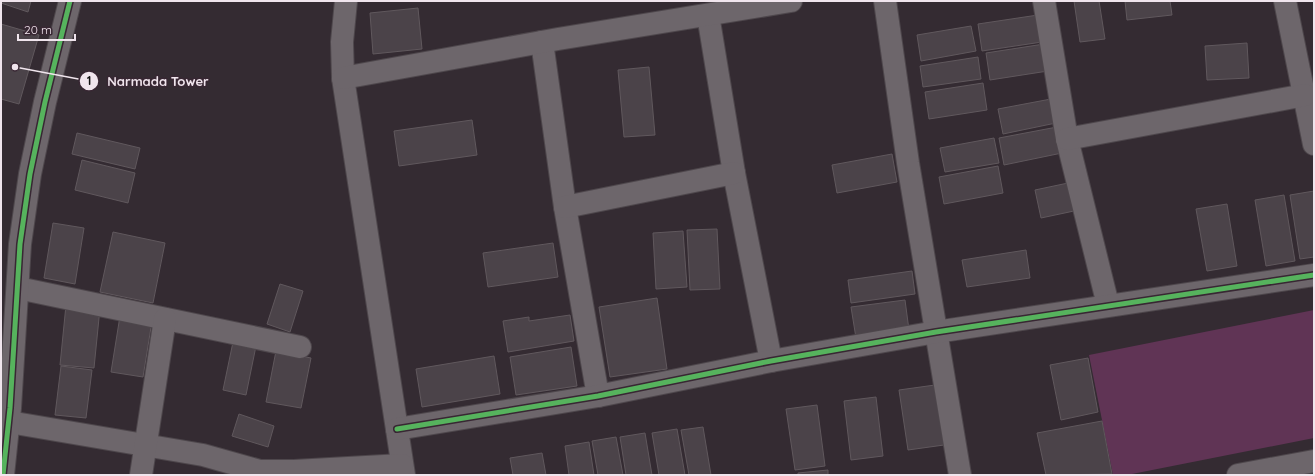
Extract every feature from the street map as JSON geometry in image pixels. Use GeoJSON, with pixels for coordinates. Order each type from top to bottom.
{"type":"FeatureCollection","features":[{"type":"Feature","properties":{"kind":"street"},"geometry":{"type":"LineString","coordinates":[[3,475],[9,422],[20,244],[30,174],[45,102],[70,1]]}},
{"type":"Feature","properties":{"kind":"street"},"geometry":{"type":"LineString","coordinates":[[9,422],[203,455],[260,471],[403,470],[343,78],[342,42],[346,1]]}},
{"type":"Feature","properties":{"kind":"street"},"geometry":{"type":"LineString","coordinates":[[343,78],[542,42],[791,1]]}},
{"type":"Feature","properties":{"kind":"street"},"geometry":{"type":"LineString","coordinates":[[885,1],[908,163],[960,475]]}},
{"type":"Feature","properties":{"kind":"street"},"geometry":{"type":"LineString","coordinates":[[1044,1],[1067,139],[1108,305]]}},
{"type":"Feature","properties":{"kind":"street"},"geometry":{"type":"LineString","coordinates":[[1285,1],[1314,144]]}},
{"type":"Feature","properties":{"kind":"street"},"geometry":{"type":"LineString","coordinates":[[708,15],[734,173],[771,361]]}},
{"type":"Feature","properties":{"kind":"street"},"geometry":{"type":"LineString","coordinates":[[542,42],[565,207],[598,396]]}},
{"type":"Feature","properties":{"kind":"street"},"geometry":{"type":"LineString","coordinates":[[1067,139],[1305,95]]}},
{"type":"Feature","properties":{"kind":"street"},"geometry":{"type":"LineString","coordinates":[[565,207],[734,173]]}},
{"type":"Feature","properties":{"kind":"street"},"geometry":{"type":"LineString","coordinates":[[397,429],[598,396],[771,361],[936,332],[1314,275]]}},
{"type":"Feature","properties":{"kind":"street"},"geometry":{"type":"LineString","coordinates":[[18,288],[300,347]]}},
{"type":"Feature","properties":{"kind":"street"},"geometry":{"type":"LineString","coordinates":[[141,475],[165,319]]}},
{"type":"Feature","properties":{"kind":"street"},"geometry":{"type":"LineString","coordinates":[[1238,475],[1314,461]]}},
{"type":"Feature","properties":{"kind":"shaded area"},"geometry":{"type":"Polygon","coordinates":[[[1314,310],[1314,438],[1127,475],[1113,475],[1089,355],[1314,310]]]}},
{"type":"Feature","properties":{"kind":"building"},"geometry":{"type":"Polygon","coordinates":[[[1,1],[31,1],[28,12],[1,3],[1,1]]]}},
{"type":"Feature","properties":{"kind":"building"},"geometry":{"type":"Polygon","coordinates":[[[1074,1],[1099,1],[1105,39],[1080,42],[1074,1]]]}},
{"type":"Feature","properties":{"kind":"building"},"geometry":{"type":"Polygon","coordinates":[[[1125,1],[1170,1],[1172,15],[1127,20],[1125,1]]]}},
{"type":"Feature","properties":{"kind":"building"},"geometry":{"type":"Polygon","coordinates":[[[418,8],[422,49],[373,54],[370,13],[418,8]]]}},
{"type":"Feature","properties":{"kind":"building"},"geometry":{"type":"Polygon","coordinates":[[[1038,15],[1042,42],[982,51],[978,24],[1038,15]]]}},
{"type":"Feature","properties":{"kind":"building"},"geometry":{"type":"Polygon","coordinates":[[[1,24],[39,35],[19,104],[1,99],[1,24]]]}},
{"type":"Feature","properties":{"kind":"building"},"geometry":{"type":"Polygon","coordinates":[[[971,26],[976,51],[921,61],[917,35],[971,26]]]}},
{"type":"Feature","properties":{"kind":"building"},"geometry":{"type":"Polygon","coordinates":[[[1247,43],[1249,78],[1207,80],[1205,46],[1247,43]]]}},
{"type":"Feature","properties":{"kind":"building"},"geometry":{"type":"Polygon","coordinates":[[[1044,44],[1048,71],[990,80],[986,53],[1044,44]]]}},
{"type":"Feature","properties":{"kind":"building"},"geometry":{"type":"Polygon","coordinates":[[[978,57],[981,79],[923,87],[920,66],[978,57]]]}},
{"type":"Feature","properties":{"kind":"building"},"geometry":{"type":"Polygon","coordinates":[[[649,67],[655,135],[624,137],[618,70],[649,67]]]}},
{"type":"Feature","properties":{"kind":"building"},"geometry":{"type":"Polygon","coordinates":[[[983,83],[987,110],[929,119],[925,92],[983,83]]]}},
{"type":"Feature","properties":{"kind":"building"},"geometry":{"type":"Polygon","coordinates":[[[1051,99],[1056,123],[1003,134],[998,109],[1051,99]]]}},
{"type":"Feature","properties":{"kind":"building"},"geometry":{"type":"Polygon","coordinates":[[[472,120],[477,155],[399,166],[394,131],[472,120]]]}},
{"type":"Feature","properties":{"kind":"building"},"geometry":{"type":"Polygon","coordinates":[[[1057,127],[1062,153],[1004,165],[999,138],[1057,127]]]}},
{"type":"Feature","properties":{"kind":"building"},"geometry":{"type":"Polygon","coordinates":[[[77,133],[140,148],[135,169],[72,154],[77,133]]]}},
{"type":"Feature","properties":{"kind":"building"},"geometry":{"type":"Polygon","coordinates":[[[994,138],[999,163],[945,172],[940,148],[994,138]]]}},
{"type":"Feature","properties":{"kind":"building"},"geometry":{"type":"Polygon","coordinates":[[[892,154],[897,182],[837,193],[832,165],[892,154]]]}},
{"type":"Feature","properties":{"kind":"building"},"geometry":{"type":"Polygon","coordinates":[[[82,160],[135,173],[128,203],[75,190],[82,160]]]}},
{"type":"Feature","properties":{"kind":"building"},"geometry":{"type":"Polygon","coordinates":[[[998,166],[1003,193],[944,204],[939,177],[998,166]]]}},
{"type":"Feature","properties":{"kind":"building"},"geometry":{"type":"Polygon","coordinates":[[[1068,183],[1074,211],[1041,218],[1035,190],[1068,183]]]}},
{"type":"Feature","properties":{"kind":"building"},"geometry":{"type":"Polygon","coordinates":[[[1314,191],[1314,257],[1300,259],[1290,195],[1314,191]]]}},
{"type":"Feature","properties":{"kind":"building"},"geometry":{"type":"Polygon","coordinates":[[[1284,195],[1295,261],[1266,266],[1255,200],[1284,195]]]}},
{"type":"Feature","properties":{"kind":"building"},"geometry":{"type":"Polygon","coordinates":[[[1227,204],[1237,266],[1207,271],[1196,209],[1227,204]]]}},
{"type":"Feature","properties":{"kind":"building"},"geometry":{"type":"Polygon","coordinates":[[[53,223],[84,228],[75,284],[44,278],[53,223]]]}},
{"type":"Feature","properties":{"kind":"building"},"geometry":{"type":"Polygon","coordinates":[[[717,229],[720,289],[690,290],[687,230],[717,229]]]}},
{"type":"Feature","properties":{"kind":"building"},"geometry":{"type":"Polygon","coordinates":[[[683,231],[687,287],[656,289],[653,233],[683,231]]]}},
{"type":"Feature","properties":{"kind":"building"},"geometry":{"type":"Polygon","coordinates":[[[113,232],[165,243],[153,303],[100,292],[113,232]]]}},
{"type":"Feature","properties":{"kind":"building"},"geometry":{"type":"Polygon","coordinates":[[[553,243],[558,277],[488,287],[483,253],[553,243]]]}},
{"type":"Feature","properties":{"kind":"building"},"geometry":{"type":"Polygon","coordinates":[[[1026,250],[1030,278],[967,287],[962,260],[1026,250]]]}},
{"type":"Feature","properties":{"kind":"building"},"geometry":{"type":"Polygon","coordinates":[[[912,271],[915,294],[851,303],[848,280],[912,271]]]}},
{"type":"Feature","properties":{"kind":"building"},"geometry":{"type":"Polygon","coordinates":[[[280,284],[303,291],[290,332],[267,324],[280,284]]]}},
{"type":"Feature","properties":{"kind":"building"},"geometry":{"type":"Polygon","coordinates":[[[657,298],[667,369],[610,377],[599,307],[657,298]]]}},
{"type":"Feature","properties":{"kind":"building"},"geometry":{"type":"Polygon","coordinates":[[[905,300],[909,330],[856,338],[851,307],[905,300]]]}},
{"type":"Feature","properties":{"kind":"building"},"geometry":{"type":"Polygon","coordinates":[[[66,305],[100,308],[94,368],[60,365],[66,305]]]}},
{"type":"Feature","properties":{"kind":"building"},"geometry":{"type":"Polygon","coordinates":[[[570,315],[574,341],[508,352],[503,321],[529,317],[529,321],[570,315]]]}},
{"type":"Feature","properties":{"kind":"building"},"geometry":{"type":"Polygon","coordinates":[[[120,316],[152,321],[143,377],[111,372],[120,316]]]}},
{"type":"Feature","properties":{"kind":"building"},"geometry":{"type":"Polygon","coordinates":[[[233,342],[256,346],[246,395],[223,390],[233,342]]]}},
{"type":"Feature","properties":{"kind":"building"},"geometry":{"type":"Polygon","coordinates":[[[571,347],[577,386],[516,395],[510,357],[571,347]]]}},
{"type":"Feature","properties":{"kind":"building"},"geometry":{"type":"Polygon","coordinates":[[[276,351],[311,358],[301,408],[266,402],[276,351]]]}},
{"type":"Feature","properties":{"kind":"building"},"geometry":{"type":"Polygon","coordinates":[[[494,356],[500,394],[422,407],[416,369],[494,356]]]}},
{"type":"Feature","properties":{"kind":"building"},"geometry":{"type":"Polygon","coordinates":[[[1088,358],[1098,412],[1061,420],[1050,365],[1088,358]]]}},
{"type":"Feature","properties":{"kind":"building"},"geometry":{"type":"Polygon","coordinates":[[[61,366],[92,370],[86,418],[55,415],[61,366]]]}},
{"type":"Feature","properties":{"kind":"building"},"geometry":{"type":"Polygon","coordinates":[[[935,385],[944,445],[908,450],[899,390],[935,385]]]}},
{"type":"Feature","properties":{"kind":"building"},"geometry":{"type":"Polygon","coordinates":[[[876,397],[883,456],[851,460],[844,401],[876,397]]]}},
{"type":"Feature","properties":{"kind":"building"},"geometry":{"type":"Polygon","coordinates":[[[817,405],[825,466],[795,470],[786,409],[817,405]]]}},
{"type":"Feature","properties":{"kind":"building"},"geometry":{"type":"Polygon","coordinates":[[[239,414],[274,426],[268,447],[232,436],[239,414]]]}},
{"type":"Feature","properties":{"kind":"building"},"geometry":{"type":"Polygon","coordinates":[[[1102,421],[1112,474],[1046,475],[1037,433],[1102,421]]]}},
{"type":"Feature","properties":{"kind":"building"},"geometry":{"type":"Polygon","coordinates":[[[703,427],[711,475],[689,475],[681,430],[703,427]]]}},
{"type":"Feature","properties":{"kind":"building"},"geometry":{"type":"Polygon","coordinates":[[[677,429],[685,475],[659,475],[652,433],[677,429]]]}},
{"type":"Feature","properties":{"kind":"building"},"geometry":{"type":"Polygon","coordinates":[[[645,433],[652,475],[626,475],[620,437],[645,433]]]}},
{"type":"Feature","properties":{"kind":"building"},"geometry":{"type":"Polygon","coordinates":[[[616,437],[623,475],[598,475],[592,441],[616,437]]]}},
{"type":"Feature","properties":{"kind":"building"},"geometry":{"type":"Polygon","coordinates":[[[589,442],[594,475],[569,475],[565,446],[589,442]]]}},
{"type":"Feature","properties":{"kind":"building"},"geometry":{"type":"Polygon","coordinates":[[[542,453],[546,475],[513,475],[510,458],[542,453]]]}},
{"type":"Feature","properties":{"kind":"building"},"geometry":{"type":"Polygon","coordinates":[[[828,470],[828,475],[798,475],[798,473],[828,470]]]}},
{"type":"Feature","properties":{"kind":"cycle path"},"geometry":{"type":"LineString","coordinates":[[3,475],[10,408],[20,244],[30,174],[45,102],[70,1]]}},
{"type":"Feature","properties":{"kind":"cycle path"},"geometry":{"type":"LineString","coordinates":[[397,429],[598,396],[771,361],[936,332],[1314,275]]}},
{"type":"Feature","properties":{"kind":"place","name":"Narmada Tower"},"geometry":{"type":"Point","coordinates":[15,67]}}]}
